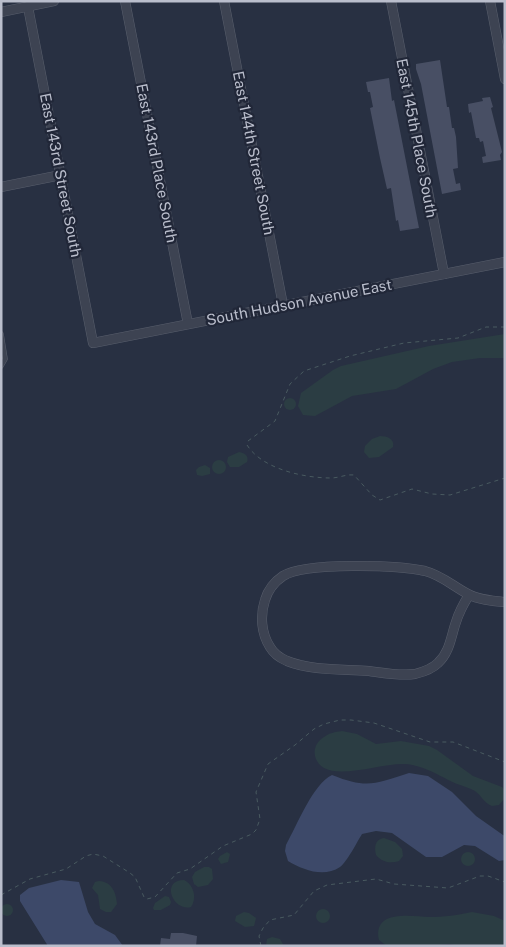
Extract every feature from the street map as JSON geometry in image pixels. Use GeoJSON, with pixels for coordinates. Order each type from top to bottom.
{"type":"FeatureCollection","features":[{"type":"Feature","properties":{"kind":"street"},"geometry":{"type":"LineString","coordinates":[[1,12],[54,1]]}},
{"type":"Feature","properties":{"kind":"street","name":"East 143rd Place South"},"geometry":{"type":"LineString","coordinates":[[125,1],[188,324]]}},
{"type":"Feature","properties":{"kind":"street","name":"East 144th Street South"},"geometry":{"type":"LineString","coordinates":[[224,1],[283,305]]}},
{"type":"Feature","properties":{"kind":"street","name":"East 145th Place South"},"geometry":{"type":"LineString","coordinates":[[391,1],[444,274]]}},
{"type":"Feature","properties":{"kind":"street"},"geometry":{"type":"LineString","coordinates":[[490,1],[505,79]]}},
{"type":"Feature","properties":{"kind":"street","name":"East 143rd Street South"},"geometry":{"type":"LineString","coordinates":[[28,6],[93,343]]}},
{"type":"Feature","properties":{"kind":"street"},"geometry":{"type":"LineString","coordinates":[[1,187],[61,175]]}},
{"type":"Feature","properties":{"kind":"street","name":"South Hudson Avenue East"},"geometry":{"type":"LineString","coordinates":[[93,343],[505,262]]}},
{"type":"Feature","properties":{"kind":"street"},"geometry":{"type":"LineString","coordinates":[[469,595],[459,613],[449,645],[441,660],[426,671],[410,674],[314,667],[288,661],[274,653],[263,631],[264,604],[269,589],[283,576],[324,567],[391,568],[425,572],[453,584],[469,595],[505,602]]}},
{"type":"Feature","properties":{"kind":"lane"},"geometry":{"type":"LineString","coordinates":[[1,334],[5,359],[1,366]]}},
{"type":"Feature","properties":{"kind":"path"},"geometry":{"type":"LineString","coordinates":[[505,327],[486,327],[458,338],[404,343],[350,356],[304,371],[298,375],[287,389],[275,421],[248,441],[246,445],[257,458],[290,472],[322,478],[354,475],[376,499],[382,500],[412,489],[432,494],[450,495],[505,478]]}},
{"type":"Feature","properties":{"kind":"path"},"geometry":{"type":"LineString","coordinates":[[1,895],[30,879],[66,869],[86,856],[93,854],[103,856],[135,877],[144,897],[147,899],[155,897],[178,873],[190,869],[223,846],[252,834],[256,830],[260,819],[256,792],[268,764],[314,729],[331,721],[351,720],[374,723],[430,742],[453,742],[505,762]]}},
{"type":"Feature","properties":{"kind":"path"},"geometry":{"type":"LineString","coordinates":[[261,946],[259,936],[270,920],[294,915],[314,891],[327,884],[376,879],[394,884],[448,888],[480,876],[488,876],[505,882]]}},
{"type":"Feature","properties":{"kind":"shaded area"},"geometry":{"type":"Polygon","coordinates":[[[505,334],[505,358],[480,358],[452,362],[433,369],[396,389],[352,396],[315,416],[303,415],[298,406],[301,393],[341,366],[429,346],[505,334]]]}},
{"type":"Feature","properties":{"kind":"shaded area"},"geometry":{"type":"Polygon","coordinates":[[[288,398],[292,398],[296,404],[292,410],[288,410],[284,406],[284,402],[288,398]]]}},
{"type":"Feature","properties":{"kind":"shaded area"},"geometry":{"type":"Polygon","coordinates":[[[380,436],[390,438],[393,442],[393,447],[379,457],[369,458],[364,452],[365,446],[372,439],[380,436]]]}},
{"type":"Feature","properties":{"kind":"shaded area"},"geometry":{"type":"Polygon","coordinates":[[[239,452],[246,455],[247,462],[239,467],[230,467],[227,462],[228,457],[239,452]]]}},
{"type":"Feature","properties":{"kind":"shaded area"},"geometry":{"type":"Polygon","coordinates":[[[219,460],[224,462],[226,467],[224,472],[219,474],[214,472],[212,467],[214,462],[219,460]]]}},
{"type":"Feature","properties":{"kind":"shaded area"},"geometry":{"type":"Polygon","coordinates":[[[205,465],[210,468],[210,474],[197,475],[196,470],[205,465]]]}},
{"type":"Feature","properties":{"kind":"shaded area"},"geometry":{"type":"Polygon","coordinates":[[[342,731],[357,734],[376,744],[401,741],[429,746],[473,776],[502,787],[505,790],[505,798],[499,805],[492,806],[473,790],[411,765],[396,764],[352,771],[332,771],[324,768],[315,757],[315,748],[320,740],[335,732],[342,731]]]}},
{"type":"Feature","properties":{"kind":"shaded area"},"geometry":{"type":"Polygon","coordinates":[[[384,838],[395,842],[402,849],[403,856],[399,861],[386,862],[376,855],[376,844],[384,838]]]}},
{"type":"Feature","properties":{"kind":"shaded area"},"geometry":{"type":"Polygon","coordinates":[[[227,852],[230,854],[228,862],[221,864],[218,859],[227,852]]]}},
{"type":"Feature","properties":{"kind":"shaded area"},"geometry":{"type":"Polygon","coordinates":[[[465,852],[471,852],[475,859],[471,866],[465,866],[461,862],[461,856],[465,852]]]}},
{"type":"Feature","properties":{"kind":"shaded area"},"geometry":{"type":"Polygon","coordinates":[[[204,867],[212,869],[213,879],[208,885],[198,887],[194,884],[192,877],[195,872],[204,867]]]}},
{"type":"Feature","properties":{"kind":"shaded area"},"geometry":{"type":"Polygon","coordinates":[[[184,880],[192,888],[194,900],[191,907],[179,905],[172,895],[172,885],[177,881],[184,880]]]}},
{"type":"Feature","properties":{"kind":"shaded area"},"geometry":{"type":"Polygon","coordinates":[[[95,882],[107,883],[116,895],[117,904],[111,912],[100,909],[98,895],[92,888],[95,882]]]}},
{"type":"Feature","properties":{"kind":"shaded area"},"geometry":{"type":"Polygon","coordinates":[[[165,896],[169,897],[170,905],[161,910],[154,910],[155,903],[165,896]]]}},
{"type":"Feature","properties":{"kind":"shaded area"},"geometry":{"type":"Polygon","coordinates":[[[5,904],[9,904],[13,910],[9,916],[5,916],[1,912],[1,908],[5,904]]]}},
{"type":"Feature","properties":{"kind":"shaded area"},"geometry":{"type":"Polygon","coordinates":[[[323,909],[328,911],[330,916],[328,921],[323,923],[318,921],[316,916],[318,911],[323,909]]]}},
{"type":"Feature","properties":{"kind":"shaded area"},"geometry":{"type":"Polygon","coordinates":[[[244,912],[256,918],[254,926],[245,927],[235,921],[236,916],[244,912]]]}},
{"type":"Feature","properties":{"kind":"shaded area"},"geometry":{"type":"Polygon","coordinates":[[[472,912],[494,916],[505,921],[505,946],[459,946],[449,944],[387,946],[379,940],[378,930],[381,923],[395,916],[440,917],[472,912]]]}},
{"type":"Feature","properties":{"kind":"shaded area"},"geometry":{"type":"Polygon","coordinates":[[[272,937],[280,939],[284,946],[266,946],[267,939],[272,937]]]}},
{"type":"Feature","properties":{"kind":"water"},"geometry":{"type":"Polygon","coordinates":[[[409,773],[428,776],[452,792],[476,816],[505,836],[505,860],[499,861],[475,846],[464,845],[442,857],[426,857],[392,833],[376,831],[362,834],[346,861],[334,870],[327,872],[314,871],[288,861],[285,851],[286,845],[312,796],[325,780],[332,775],[354,782],[371,783],[409,773]]]}},
{"type":"Feature","properties":{"kind":"water"},"geometry":{"type":"Polygon","coordinates":[[[61,880],[79,882],[88,912],[95,924],[115,935],[123,946],[48,946],[20,901],[20,895],[29,888],[61,880]]]}},
{"type":"Feature","properties":{"kind":"building"},"geometry":{"type":"Polygon","coordinates":[[[440,60],[447,107],[449,107],[452,128],[454,128],[456,137],[458,168],[453,169],[456,184],[460,183],[461,190],[442,194],[421,84],[416,69],[416,64],[440,60]]]}},
{"type":"Feature","properties":{"kind":"building"},"geometry":{"type":"Polygon","coordinates":[[[389,78],[392,101],[394,100],[419,228],[400,231],[398,220],[396,221],[391,188],[387,189],[370,108],[373,107],[366,82],[389,78]]]}},
{"type":"Feature","properties":{"kind":"building"},"geometry":{"type":"Polygon","coordinates":[[[490,97],[502,152],[500,155],[501,160],[483,163],[482,157],[486,156],[483,141],[480,142],[479,138],[476,138],[468,104],[483,101],[482,98],[490,97]]]}},
{"type":"Feature","properties":{"kind":"building"},"geometry":{"type":"Polygon","coordinates":[[[171,933],[197,936],[196,946],[160,946],[161,938],[170,939],[171,933]]]}}]}
